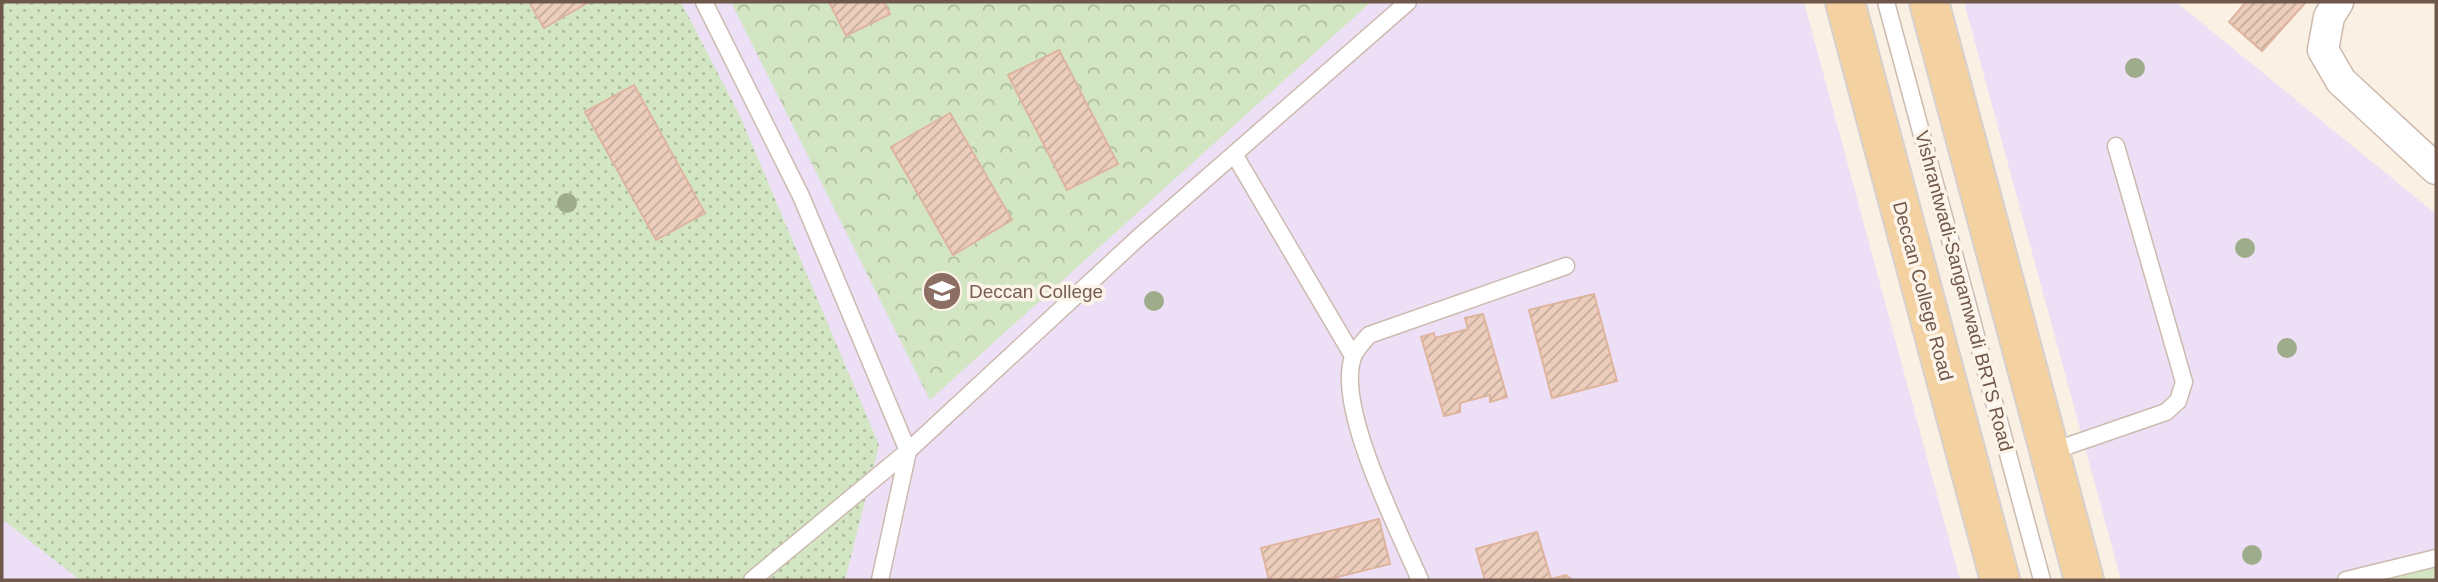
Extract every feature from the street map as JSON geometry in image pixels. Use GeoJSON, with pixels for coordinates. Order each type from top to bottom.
{"type":"FeatureCollection","features":[{"type":"Feature","properties":{"kind":"main road","name":"Deccan College Road"},"geometry":{"type":"LineString","coordinates":[[1845,2],[2000,580]]}},
{"type":"Feature","properties":{"kind":"main road"},"geometry":{"type":"LineString","coordinates":[[1929,2],[2084,580]]}},
{"type":"Feature","properties":{"kind":"street"},"geometry":{"type":"LineString","coordinates":[[2338,2],[2329,17],[2323,50],[2341,81],[2436,169]]}},
{"type":"Feature","properties":{"kind":"lane"},"geometry":{"type":"LineString","coordinates":[[704,2],[801,196],[908,452],[880,580]]}},
{"type":"Feature","properties":{"kind":"lane"},"geometry":{"type":"LineString","coordinates":[[752,580],[908,452],[1138,238],[1408,2]]}},
{"type":"Feature","properties":{"kind":"lane","name":"Vishrantwadi-Sangamwadi BRTS Road"},"geometry":{"type":"LineString","coordinates":[[1886,2],[2042,580]]}},
{"type":"Feature","properties":{"kind":"lane"},"geometry":{"type":"LineString","coordinates":[[2050,452],[2166,412],[2178,401],[2184,382],[2116,146]]}},
{"type":"Feature","properties":{"kind":"lane"},"geometry":{"type":"LineString","coordinates":[[1234,154],[1353,356]]}},
{"type":"Feature","properties":{"kind":"lane"},"geometry":{"type":"LineString","coordinates":[[1420,580],[1368,460],[1350,386],[1353,356],[1369,335],[1566,266]]}},
{"type":"Feature","properties":{"kind":"lane"},"geometry":{"type":"LineString","coordinates":[[2346,580],[2436,558]]}},
{"type":"Feature","properties":{"kind":"shaded area","name":"Deccan College"},"geometry":{"type":"Polygon","coordinates":[[[2,2],[1804,2],[1960,580],[2,580],[2,2]]]}},
{"type":"Feature","properties":{"kind":"shaded area"},"geometry":{"type":"Polygon","coordinates":[[[1964,2],[2176,2],[2436,214],[2436,580],[2121,580],[1964,2]]]}},
{"type":"Feature","properties":{"kind":"green space"},"geometry":{"type":"Polygon","coordinates":[[[2,2],[681,2],[740,116],[879,445],[845,580],[80,580],[2,519],[2,2]]]}},
{"type":"Feature","properties":{"kind":"green space"},"geometry":{"type":"Polygon","coordinates":[[[731,2],[1371,2],[930,400],[731,2]]]}},
{"type":"Feature","properties":{"kind":"green space"},"geometry":{"type":"Polygon","coordinates":[[[2436,566],[2436,580],[2381,580],[2436,566]]]}},
{"type":"Feature","properties":{"kind":"building"},"geometry":{"type":"Polygon","coordinates":[[[529,2],[589,2],[544,28],[529,2]]]}},
{"type":"Feature","properties":{"kind":"building"},"geometry":{"type":"Polygon","coordinates":[[[829,2],[884,2],[890,14],[846,36],[829,2]]]}},
{"type":"Feature","properties":{"kind":"building"},"geometry":{"type":"Polygon","coordinates":[[[2246,2],[2306,2],[2262,51],[2229,22],[2246,2]]]}},
{"type":"Feature","properties":{"kind":"building"},"geometry":{"type":"Polygon","coordinates":[[[1059,50],[1118,164],[1067,190],[1008,75],[1059,50]]]}},
{"type":"Feature","properties":{"kind":"building"},"geometry":{"type":"Polygon","coordinates":[[[634,85],[705,213],[656,240],[585,112],[634,85]]]}},
{"type":"Feature","properties":{"kind":"building"},"geometry":{"type":"Polygon","coordinates":[[[950,113],[1012,220],[953,255],[891,147],[950,113]]]}},
{"type":"Feature","properties":{"kind":"building"},"geometry":{"type":"Polygon","coordinates":[[[1594,294],[1617,381],[1552,398],[1529,310],[1594,294]]]}},
{"type":"Feature","properties":{"kind":"building"},"geometry":{"type":"Polygon","coordinates":[[[1483,314],[1507,397],[1490,402],[1490,395],[1460,403],[1460,412],[1444,416],[1421,337],[1434,333],[1435,338],[1468,329],[1465,318],[1483,314]]]}},
{"type":"Feature","properties":{"kind":"building"},"geometry":{"type":"Polygon","coordinates":[[[1379,519],[1390,564],[1325,580],[1269,580],[1261,548],[1379,519]]]}},
{"type":"Feature","properties":{"kind":"building"},"geometry":{"type":"Polygon","coordinates":[[[1537,532],[1551,579],[1566,575],[1572,580],[1485,580],[1476,549],[1537,532]]]}},
{"type":"Feature","properties":{"kind":"place","name":"Deccan College"},"geometry":{"type":"Point","coordinates":[942,291]}}]}
